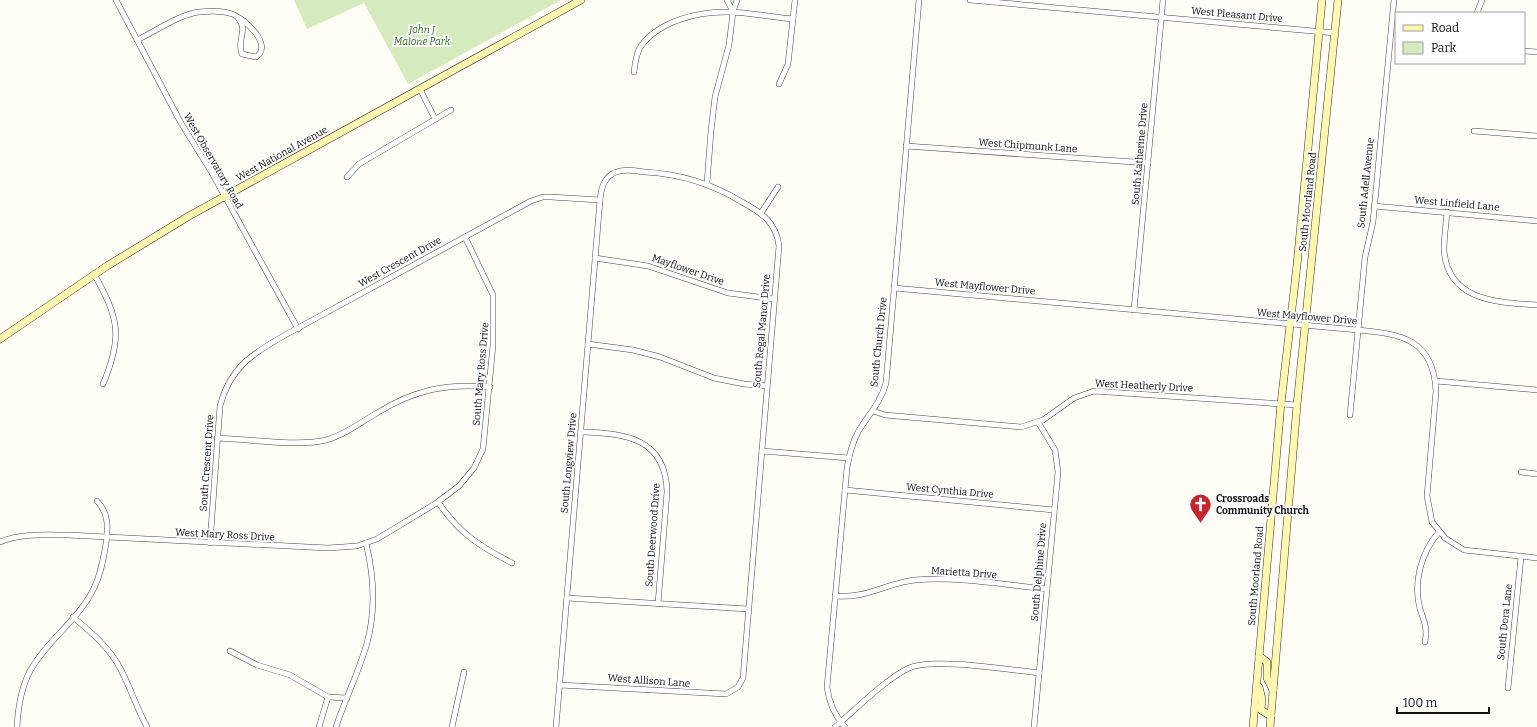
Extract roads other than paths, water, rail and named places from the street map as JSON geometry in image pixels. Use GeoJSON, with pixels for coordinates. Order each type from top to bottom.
{"type":"FeatureCollection","features":[{"type":"Feature","properties":{"kind":"main road","name":"South Moorland Road"},"geometry":{"type":"LineString","coordinates":[[1253,727],[1288,324],[1297,265],[1322,0]]}},
{"type":"Feature","properties":{"kind":"main road","name":"South Moorland Road"},"geometry":{"type":"LineString","coordinates":[[1270,727],[1297,405],[1338,0]]}},
{"type":"Feature","properties":{"kind":"main road","name":"West National Avenue"},"geometry":{"type":"LineString","coordinates":[[0,339],[94,274],[148,240],[576,1]]}},
{"type":"Feature","properties":{"kind":"main road"},"geometry":{"type":"LineString","coordinates":[[1259,656],[1267,662],[1267,678],[1273,690]]}},
{"type":"Feature","properties":{"kind":"main road"},"geometry":{"type":"LineString","coordinates":[[1257,681],[1262,699],[1261,710],[1271,716]]}},
{"type":"Feature","properties":{"kind":"street","name":"West Observatory Road"},"geometry":{"type":"LineString","coordinates":[[116,0],[181,123],[298,329]]}},
{"type":"Feature","properties":{"kind":"street"},"geometry":{"type":"LineString","coordinates":[[727,0],[733,12]]}},
{"type":"Feature","properties":{"kind":"street"},"geometry":{"type":"LineString","coordinates":[[707,183],[712,118],[729,45],[733,12],[737,0]]}},
{"type":"Feature","properties":{"kind":"street"},"geometry":{"type":"LineString","coordinates":[[779,84],[788,64],[795,0]]}},
{"type":"Feature","properties":{"kind":"street","name":"South Church Drive"},"geometry":{"type":"LineString","coordinates":[[840,722],[830,706],[827,687],[845,490],[849,458],[858,432],[880,400],[886,383],[919,0]]}},
{"type":"Feature","properties":{"kind":"street","name":"West Pleasant Drive"},"geometry":{"type":"LineString","coordinates":[[970,0],[1161,16],[1335,33]]}},
{"type":"Feature","properties":{"kind":"street","name":"South Katherine Drive"},"geometry":{"type":"LineString","coordinates":[[1134,310],[1163,0]]}},
{"type":"Feature","properties":{"kind":"street","name":"South Adell Avenue"},"geometry":{"type":"LineString","coordinates":[[1350,415],[1365,257],[1373,222],[1394,0]]}},
{"type":"Feature","properties":{"kind":"street"},"geometry":{"type":"LineString","coordinates":[[1477,12],[1482,0]]}},
{"type":"Feature","properties":{"kind":"street"},"geometry":{"type":"LineString","coordinates":[[137,40],[192,13],[217,12],[233,14],[246,22],[261,42],[261,52],[256,57],[242,54],[240,47],[244,27],[238,18]]}},
{"type":"Feature","properties":{"kind":"street"},"geometry":{"type":"LineString","coordinates":[[634,72],[637,55],[641,46],[662,28],[694,15],[733,12],[793,19]]}},
{"type":"Feature","properties":{"kind":"street"},"geometry":{"type":"LineString","coordinates":[[1390,38],[1395,39]]}},
{"type":"Feature","properties":{"kind":"street"},"geometry":{"type":"LineString","coordinates":[[1525,51],[1537,52]]}},
{"type":"Feature","properties":{"kind":"street"},"geometry":{"type":"LineString","coordinates":[[420,89],[435,119]]}},
{"type":"Feature","properties":{"kind":"street"},"geometry":{"type":"LineString","coordinates":[[347,177],[359,164],[451,110]]}},
{"type":"Feature","properties":{"kind":"street"},"geometry":{"type":"LineString","coordinates":[[1474,130],[1537,136]]}},
{"type":"Feature","properties":{"kind":"street","name":"West Chipmunk Lane"},"geometry":{"type":"LineString","coordinates":[[906,146],[1148,163]]}},
{"type":"Feature","properties":{"kind":"street","name":"South Regal Manor Drive"},"geometry":{"type":"LineString","coordinates":[[600,200],[602,186],[606,180],[611,174],[620,171],[659,173],[690,178],[722,189],[761,212],[774,226],[778,237],[762,451],[742,678],[736,689]]}},
{"type":"Feature","properties":{"kind":"street"},"geometry":{"type":"LineString","coordinates":[[761,212],[778,187]]}},
{"type":"Feature","properties":{"kind":"street","name":"West Crescent Drive"},"geometry":{"type":"LineString","coordinates":[[227,386],[231,377],[243,362],[262,348],[513,210],[543,197],[600,200]]}},
{"type":"Feature","properties":{"kind":"street","name":"South Longview Drive"},"geometry":{"type":"LineString","coordinates":[[556,727],[600,200]]}},
{"type":"Feature","properties":{"kind":"street","name":"West Linfield Lane"},"geometry":{"type":"LineString","coordinates":[[1374,206],[1537,221]]}},
{"type":"Feature","properties":{"kind":"street"},"geometry":{"type":"LineString","coordinates":[[1447,212],[1444,243],[1446,260],[1452,274],[1463,288],[1477,297],[1488,300],[1537,305]]}},
{"type":"Feature","properties":{"kind":"street","name":"South Mary Ross Drive"},"geometry":{"type":"LineString","coordinates":[[438,502],[459,486],[474,468],[483,449],[490,386],[495,312],[493,295],[465,237]]}},
{"type":"Feature","properties":{"kind":"street","name":"Mayflower Drive"},"geometry":{"type":"LineString","coordinates":[[595,258],[648,266],[728,293],[774,300]]}},
{"type":"Feature","properties":{"kind":"street"},"geometry":{"type":"LineString","coordinates":[[94,274],[111,307],[116,327],[114,357],[103,384]]}},
{"type":"Feature","properties":{"kind":"street","name":"West Mayflower Drive"},"geometry":{"type":"LineString","coordinates":[[894,288],[1390,333],[1408,339],[1420,348],[1427,357],[1433,369],[1436,381],[1427,496],[1429,514],[1439,532],[1456,546],[1464,550],[1537,558]]}},
{"type":"Feature","properties":{"kind":"street"},"geometry":{"type":"LineString","coordinates":[[588,344],[633,350],[660,357],[714,378],[767,386]]}},
{"type":"Feature","properties":{"kind":"street"},"geometry":{"type":"LineString","coordinates":[[1436,381],[1537,390]]}},
{"type":"Feature","properties":{"kind":"street"},"geometry":{"type":"LineString","coordinates":[[217,438],[305,442],[326,440],[343,434],[386,407],[418,392],[440,387],[463,385],[490,386]]}},
{"type":"Feature","properties":{"kind":"street","name":"South Crescent Drive"},"geometry":{"type":"LineString","coordinates":[[210,543],[220,406],[227,386]]}},
{"type":"Feature","properties":{"kind":"street","name":"West Heatherly Drive"},"geometry":{"type":"LineString","coordinates":[[873,411],[885,415],[1013,427],[1029,426],[1038,422],[1074,398],[1094,391],[1281,403]]}},
{"type":"Feature","properties":{"kind":"street"},"geometry":{"type":"LineString","coordinates":[[1281,403],[1297,405]]}},
{"type":"Feature","properties":{"kind":"street","name":"South Delphine Drive"},"geometry":{"type":"LineString","coordinates":[[1034,727],[1057,462],[1051,443],[1038,422]]}},
{"type":"Feature","properties":{"kind":"street","name":"South Deerwood Drive"},"geometry":{"type":"LineString","coordinates":[[581,432],[624,435],[635,439],[650,448],[662,466],[666,477],[667,492],[658,604]]}},
{"type":"Feature","properties":{"kind":"street"},"geometry":{"type":"LineString","coordinates":[[762,451],[849,458]]}},
{"type":"Feature","properties":{"kind":"street"},"geometry":{"type":"LineString","coordinates":[[1521,472],[1537,474]]}},
{"type":"Feature","properties":{"kind":"street","name":"West Cynthia Drive"},"geometry":{"type":"LineString","coordinates":[[845,490],[1054,510]]}},
{"type":"Feature","properties":{"kind":"street"},"geometry":{"type":"LineString","coordinates":[[17,727],[22,691],[30,672],[42,653],[73,617],[93,589],[102,570],[107,537],[106,515],[96,502]]}},
{"type":"Feature","properties":{"kind":"street"},"geometry":{"type":"LineString","coordinates":[[438,502],[455,525],[469,538],[512,563]]}},
{"type":"Feature","properties":{"kind":"street","name":"West Mary Ross Drive"},"geometry":{"type":"LineString","coordinates":[[0,542],[39,534],[328,548],[357,546],[377,539],[438,502]]}},
{"type":"Feature","properties":{"kind":"street"},"geometry":{"type":"LineString","coordinates":[[1425,642],[1427,629],[1419,600],[1419,577],[1424,554],[1439,532]]}},
{"type":"Feature","properties":{"kind":"street"},"geometry":{"type":"LineString","coordinates":[[336,727],[367,643],[372,612],[373,586],[366,543]]}},
{"type":"Feature","properties":{"kind":"street","name":"South Dora Lane"},"geometry":{"type":"LineString","coordinates":[[1508,688],[1521,557]]}},
{"type":"Feature","properties":{"kind":"street","name":"Marietta Drive"},"geometry":{"type":"LineString","coordinates":[[835,596],[854,597],[899,583],[927,579],[1047,589]]}},
{"type":"Feature","properties":{"kind":"street"},"geometry":{"type":"LineString","coordinates":[[567,598],[748,609]]}},
{"type":"Feature","properties":{"kind":"street"},"geometry":{"type":"LineString","coordinates":[[73,617],[111,654],[121,669],[147,727]]}},
{"type":"Feature","properties":{"kind":"street"},"geometry":{"type":"LineString","coordinates":[[230,651],[257,665],[290,675],[328,697],[347,698]]}},
{"type":"Feature","properties":{"kind":"street"},"geometry":{"type":"LineString","coordinates":[[835,727],[896,676],[913,666],[932,663],[1039,673]]}},
{"type":"Feature","properties":{"kind":"street"},"geometry":{"type":"LineString","coordinates":[[452,727],[464,672]]}},
{"type":"Feature","properties":{"kind":"street","name":"West Allison Lane"},"geometry":{"type":"LineString","coordinates":[[560,685],[719,695],[726,694],[736,689]]}},
{"type":"Feature","properties":{"kind":"street"},"geometry":{"type":"LineString","coordinates":[[319,727],[328,697]]}},
{"type":"Feature","properties":{"kind":"street"},"geometry":{"type":"LineString","coordinates":[[840,722],[845,727]]}},
{"type":"Feature","properties":{"kind":"place","name":"Crossroads Community Church"},"geometry":{"type":"Point","coordinates":[1200,524]}},
{"type":"Feature","properties":{"kind":"park label","name":"John J Malone Park"},"geometry":{"type":"Point","coordinates":[422,36]}}]}
